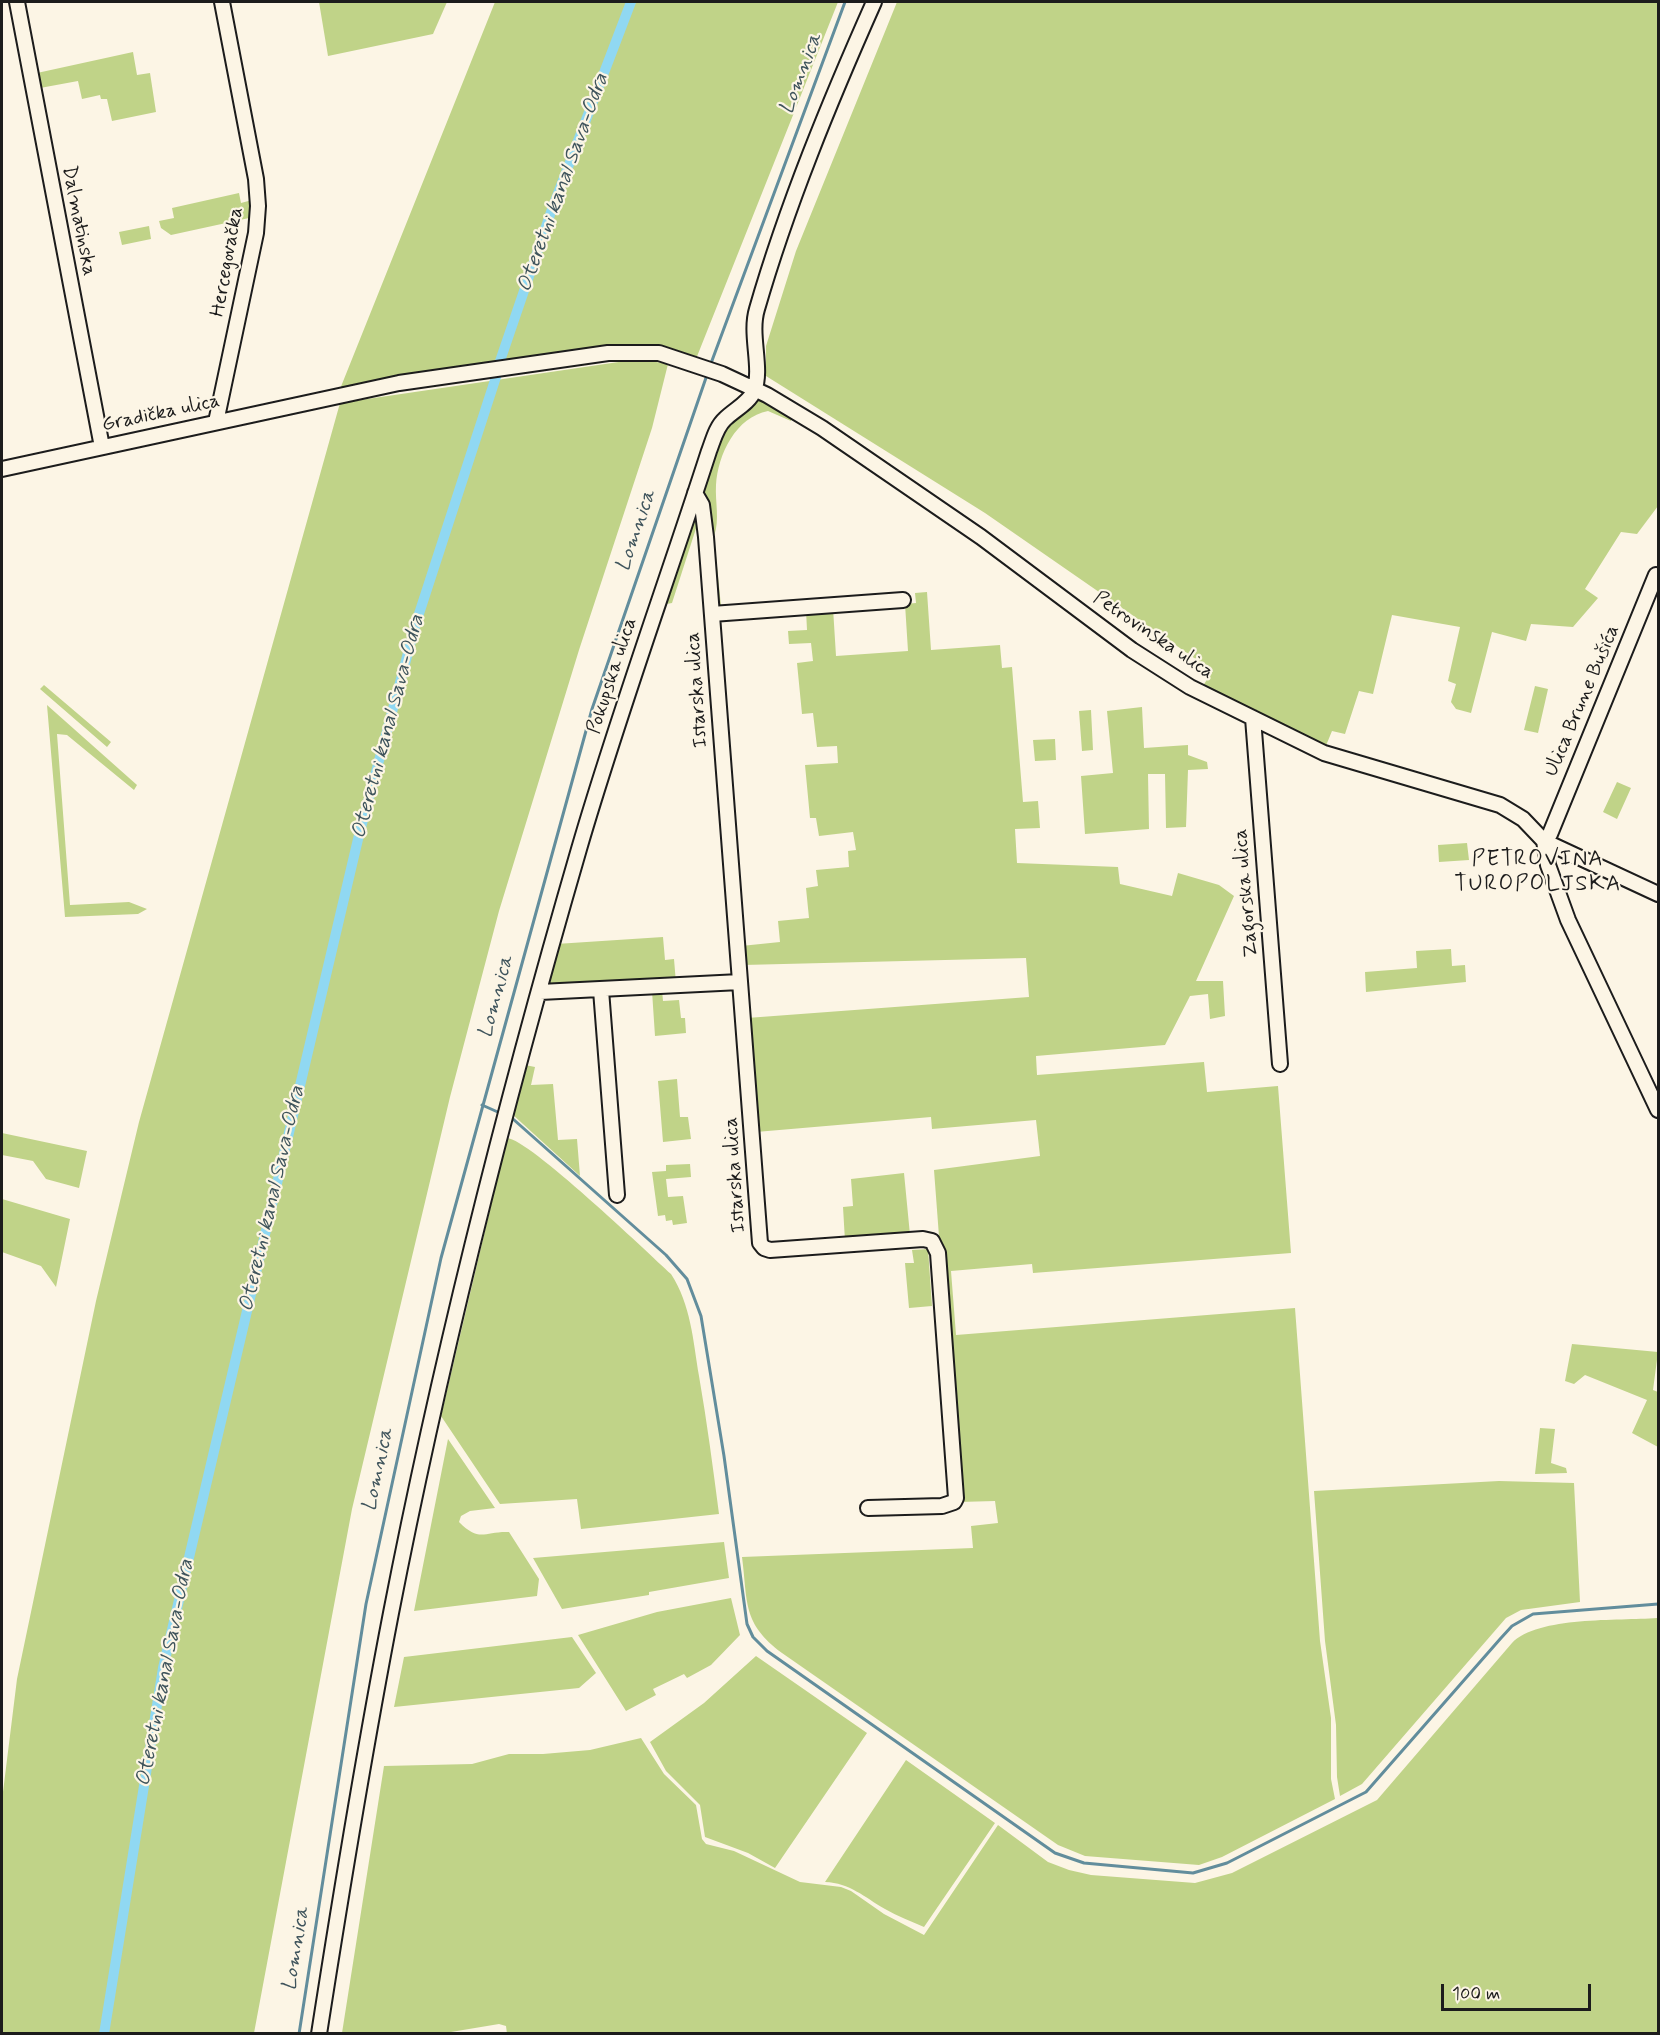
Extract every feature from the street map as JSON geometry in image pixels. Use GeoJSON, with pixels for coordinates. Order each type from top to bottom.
{"type":"FeatureCollection","features":[{"type":"Feature","properties":{"kind":"street","name":"Dalmatinska"},"geometry":{"type":"LineString","coordinates":[[17,2],[102,447]]}},
{"type":"Feature","properties":{"kind":"street","name":"Hercegovačka"},"geometry":{"type":"LineString","coordinates":[[216,422],[256,234],[258,206],[256,179],[222,2]]}},
{"type":"Feature","properties":{"kind":"street"},"geometry":{"type":"LineString","coordinates":[[755,389],[757,373],[753,336],[756,314],[770,264],[874,2]]}},
{"type":"Feature","properties":{"kind":"street","name":"Gradička ulica"},"geometry":{"type":"LineString","coordinates":[[2,469],[399,383],[608,353],[644,351],[687,361]]}},
{"type":"Feature","properties":{"kind":"street","name":"Petrovinska ulica"},"geometry":{"type":"LineString","coordinates":[[687,361],[755,389],[822,428],[981,537],[1153,665],[1190,687],[1347,761],[1500,805],[1523,819],[1544,841],[1659,894]]}},
{"type":"Feature","properties":{"kind":"street","name":"Pokupska ulica"},"geometry":{"type":"LineString","coordinates":[[319,2034],[349,1844],[392,1611],[467,1269],[504,1127],[586,825],[695,493],[718,428],[746,402],[755,389]]}},
{"type":"Feature","properties":{"kind":"street","name":"Istarska ulica"},"geometry":{"type":"LineString","coordinates":[[695,493],[703,514],[712,614],[759,1237],[764,1248],[843,1246],[915,1239],[932,1241],[936,1245],[956,1498],[954,1502],[942,1506],[868,1508]]}},
{"type":"Feature","properties":{"kind":"street","name":"Ulica Brune Bušića"},"geometry":{"type":"LineString","coordinates":[[1544,841],[1550,834],[1656,575]]}},
{"type":"Feature","properties":{"kind":"street","name":"Istarska ulica"},"geometry":{"type":"LineString","coordinates":[[712,614],[903,600]]}},
{"type":"Feature","properties":{"kind":"street","name":"Zagorska ulica"},"geometry":{"type":"LineString","coordinates":[[1253,718],[1280,1064]]}},
{"type":"Feature","properties":{"kind":"street"},"geometry":{"type":"LineString","coordinates":[[1544,841],[1548,865],[1568,920],[1659,1110]]}},
{"type":"Feature","properties":{"kind":"street"},"geometry":{"type":"LineString","coordinates":[[540,992],[740,982]]}},
{"type":"Feature","properties":{"kind":"street"},"geometry":{"type":"LineString","coordinates":[[601,990],[616,1195]]}},
{"type":"Feature","properties":{"kind":"green space"},"geometry":{"type":"Polygon","coordinates":[[[319,2],[447,2],[433,34],[328,56],[319,2]]]}},
{"type":"Feature","properties":{"kind":"green space"},"geometry":{"type":"Polygon","coordinates":[[[495,2],[838,2],[696,359],[668,347],[635,344],[340,389],[495,2]]]}},
{"type":"Feature","properties":{"kind":"green space"},"geometry":{"type":"Polygon","coordinates":[[[897,2],[1658,2],[1658,506],[1637,534],[1621,532],[1585,589],[1598,598],[1573,627],[1531,624],[1526,641],[1492,632],[1471,713],[1456,709],[1451,702],[1456,684],[1448,681],[1460,627],[1392,615],[1373,694],[1359,691],[1345,734],[1332,731],[1325,748],[1202,687],[1213,671],[985,513],[766,376],[766,346],[796,251],[897,2]]]}},
{"type":"Feature","properties":{"kind":"green space"},"geometry":{"type":"Polygon","coordinates":[[[133,52],[137,75],[150,73],[156,112],[112,121],[107,99],[101,99],[100,95],[82,99],[78,81],[40,88],[37,73],[133,52]]]}},
{"type":"Feature","properties":{"kind":"green space"},"geometry":{"type":"Polygon","coordinates":[[[239,193],[241,203],[252,200],[249,218],[171,235],[161,228],[159,221],[174,218],[172,208],[239,193]]]}},
{"type":"Feature","properties":{"kind":"green space"},"geometry":{"type":"Polygon","coordinates":[[[149,226],[151,239],[122,245],[119,232],[149,226]]]}},
{"type":"Feature","properties":{"kind":"green space"},"geometry":{"type":"Polygon","coordinates":[[[639,359],[668,364],[652,428],[579,650],[499,911],[450,1097],[352,1509],[254,2033],[2,2034],[2,1800],[17,1679],[96,1301],[139,1122],[340,403],[639,359]]]}},
{"type":"Feature","properties":{"kind":"green space"},"geometry":{"type":"Polygon","coordinates":[[[760,398],[791,415],[791,421],[768,411],[757,415],[738,429],[720,461],[716,485],[717,517],[714,536],[721,606],[714,607],[704,512],[708,463],[715,441],[727,423],[760,398]]]}},
{"type":"Feature","properties":{"kind":"green space"},"geometry":{"type":"Polygon","coordinates":[[[694,509],[700,516],[672,603],[661,605],[694,509]]]}},
{"type":"Feature","properties":{"kind":"green space"},"geometry":{"type":"Polygon","coordinates":[[[927,592],[931,650],[1000,645],[1002,668],[1012,667],[1023,802],[1038,801],[1040,828],[1015,829],[1017,863],[1118,867],[1120,884],[1172,896],[1178,873],[1219,885],[1234,896],[1196,981],[1223,981],[1225,1016],[1210,1019],[1208,994],[1190,996],[1165,1045],[1036,1056],[1037,1075],[1204,1062],[1207,1092],[1278,1086],[1291,1253],[1033,1273],[1032,1264],[951,1271],[956,1335],[1295,1308],[1320,1641],[1331,1718],[1331,1779],[1335,1799],[1222,1857],[1199,1865],[1085,1856],[1058,1845],[782,1653],[760,1632],[749,1611],[742,1557],[973,1548],[971,1526],[998,1523],[995,1501],[959,1502],[934,1170],[1040,1156],[1036,1120],[932,1129],[931,1117],[756,1132],[747,1018],[1029,997],[1026,958],[743,965],[741,946],[780,942],[778,921],[809,918],[806,888],[818,886],[816,870],[849,867],[848,851],[856,850],[853,832],[819,836],[816,818],[810,818],[805,765],[838,763],[837,746],[817,747],[813,713],[802,714],[797,663],[813,661],[811,643],[789,644],[788,631],[807,630],[806,610],[833,608],[836,656],[908,651],[905,604],[916,603],[915,593],[927,592]]]}},
{"type":"Feature","properties":{"kind":"green space"},"geometry":{"type":"Polygon","coordinates":[[[44,685],[111,742],[107,747],[40,689],[44,685]]]}},
{"type":"Feature","properties":{"kind":"green space"},"geometry":{"type":"Polygon","coordinates":[[[1535,686],[1548,689],[1538,733],[1524,730],[1535,686]]]}},
{"type":"Feature","properties":{"kind":"green space"},"geometry":{"type":"Polygon","coordinates":[[[47,705],[137,785],[134,790],[67,735],[57,734],[70,905],[129,902],[147,909],[138,914],[65,917],[47,705]]]}},
{"type":"Feature","properties":{"kind":"green space"},"geometry":{"type":"Polygon","coordinates":[[[1142,707],[1144,748],[1188,745],[1188,755],[1207,762],[1208,769],[1188,770],[1186,827],[1166,828],[1165,774],[1148,774],[1149,829],[1085,834],[1081,776],[1113,773],[1107,711],[1142,707]]]}},
{"type":"Feature","properties":{"kind":"green space"},"geometry":{"type":"Polygon","coordinates":[[[1091,710],[1093,750],[1082,751],[1079,711],[1091,710]]]}},
{"type":"Feature","properties":{"kind":"green space"},"geometry":{"type":"Polygon","coordinates":[[[1055,739],[1056,760],[1035,761],[1033,740],[1055,739]]]}},
{"type":"Feature","properties":{"kind":"green space"},"geometry":{"type":"Polygon","coordinates":[[[1617,782],[1631,788],[1617,819],[1603,812],[1617,782]]]}},
{"type":"Feature","properties":{"kind":"green space"},"geometry":{"type":"Polygon","coordinates":[[[1467,843],[1469,860],[1439,862],[1438,845],[1467,843]]]}},
{"type":"Feature","properties":{"kind":"green space"},"geometry":{"type":"Polygon","coordinates":[[[663,937],[665,960],[674,959],[676,983],[551,986],[549,984],[556,944],[663,937]]]}},
{"type":"Feature","properties":{"kind":"green space"},"geometry":{"type":"Polygon","coordinates":[[[1451,949],[1452,966],[1465,965],[1466,982],[1366,992],[1365,972],[1417,968],[1416,951],[1451,949]]]}},
{"type":"Feature","properties":{"kind":"green space"},"geometry":{"type":"Polygon","coordinates":[[[662,990],[663,1001],[679,1000],[681,1018],[685,1018],[686,1033],[655,1036],[652,991],[662,990]]]}},
{"type":"Feature","properties":{"kind":"green space"},"geometry":{"type":"Polygon","coordinates":[[[525,1065],[535,1067],[531,1085],[553,1084],[558,1140],[577,1139],[580,1176],[512,1114],[525,1065]]]}},
{"type":"Feature","properties":{"kind":"green space"},"geometry":{"type":"Polygon","coordinates":[[[677,1079],[680,1117],[688,1117],[691,1139],[663,1142],[658,1081],[677,1079]]]}},
{"type":"Feature","properties":{"kind":"green space"},"geometry":{"type":"Polygon","coordinates":[[[2,1133],[87,1151],[79,1188],[46,1179],[33,1161],[2,1155],[2,1133]]]}},
{"type":"Feature","properties":{"kind":"green space"},"geometry":{"type":"Polygon","coordinates":[[[507,1138],[519,1143],[539,1157],[588,1198],[671,1274],[678,1286],[693,1336],[719,1514],[581,1529],[577,1499],[500,1504],[441,1416],[507,1138]]]}},
{"type":"Feature","properties":{"kind":"green space"},"geometry":{"type":"Polygon","coordinates":[[[690,1164],[691,1177],[666,1179],[668,1197],[683,1196],[687,1223],[673,1225],[672,1220],[666,1221],[665,1215],[658,1216],[652,1172],[666,1171],[666,1165],[690,1164]]]}},
{"type":"Feature","properties":{"kind":"green space"},"geometry":{"type":"Polygon","coordinates":[[[904,1173],[910,1235],[845,1241],[843,1207],[853,1206],[851,1179],[904,1173]]]}},
{"type":"Feature","properties":{"kind":"green space"},"geometry":{"type":"Polygon","coordinates":[[[2,1199],[70,1219],[56,1287],[41,1266],[2,1252],[2,1199]]]}},
{"type":"Feature","properties":{"kind":"green space"},"geometry":{"type":"Polygon","coordinates":[[[928,1249],[932,1306],[909,1308],[905,1263],[914,1263],[912,1250],[928,1249]]]}},
{"type":"Feature","properties":{"kind":"green space"},"geometry":{"type":"Polygon","coordinates":[[[1572,1344],[1658,1352],[1653,1390],[1658,1392],[1658,1447],[1632,1433],[1647,1400],[1585,1375],[1574,1384],[1565,1381],[1572,1344]]]}},
{"type":"Feature","properties":{"kind":"green space"},"geometry":{"type":"Polygon","coordinates":[[[1540,1428],[1555,1429],[1551,1463],[1566,1468],[1567,1473],[1535,1474],[1540,1428]]]}},
{"type":"Feature","properties":{"kind":"green space"},"geometry":{"type":"Polygon","coordinates":[[[448,1439],[495,1508],[470,1511],[461,1516],[459,1522],[477,1534],[509,1532],[539,1579],[537,1596],[414,1611],[448,1439]]]}},
{"type":"Feature","properties":{"kind":"green space"},"geometry":{"type":"Polygon","coordinates":[[[1499,1481],[1574,1483],[1580,1602],[1521,1610],[1506,1618],[1362,1784],[1340,1796],[1337,1777],[1336,1725],[1325,1641],[1314,1491],[1499,1481]]]}},
{"type":"Feature","properties":{"kind":"green space"},"geometry":{"type":"Polygon","coordinates":[[[724,1542],[729,1578],[649,1592],[649,1595],[562,1609],[533,1558],[724,1542]]]}},
{"type":"Feature","properties":{"kind":"green space"},"geometry":{"type":"Polygon","coordinates":[[[731,1598],[740,1635],[711,1665],[687,1678],[684,1674],[653,1689],[656,1695],[626,1711],[578,1635],[657,1612],[731,1598]]]}},
{"type":"Feature","properties":{"kind":"green space"},"geometry":{"type":"Polygon","coordinates":[[[1657,1618],[1658,2033],[507,2034],[506,2026],[499,2024],[445,2033],[342,2033],[384,1766],[472,1764],[509,1754],[590,1750],[641,1738],[664,1774],[696,1805],[702,1839],[706,1844],[734,1851],[800,1882],[841,1887],[851,1891],[884,1914],[924,1935],[998,1825],[1048,1862],[1091,1875],[1195,1883],[1232,1873],[1377,1800],[1512,1643],[1524,1634],[1559,1624],[1657,1618]]]}},
{"type":"Feature","properties":{"kind":"green space"},"geometry":{"type":"Polygon","coordinates":[[[572,1637],[596,1673],[579,1688],[394,1707],[404,1657],[572,1637]]]}},
{"type":"Feature","properties":{"kind":"green space"},"geometry":{"type":"Polygon","coordinates":[[[756,1656],[867,1733],[775,1868],[748,1853],[705,1837],[700,1805],[666,1771],[650,1742],[704,1703],[756,1656]]]}},
{"type":"Feature","properties":{"kind":"green space"},"geometry":{"type":"Polygon","coordinates":[[[906,1760],[995,1823],[924,1927],[890,1912],[856,1891],[842,1885],[825,1882],[906,1760]]]}},
{"type":"Feature","properties":{"kind":"waterway","name":"Oteretni kanal Sava-Odra"},"geometry":{"type":"LineString","coordinates":[[499,364],[552,209],[631,2]]}},
{"type":"Feature","properties":{"kind":"waterway","name":"Lomnica"},"geometry":{"type":"LineString","coordinates":[[710,366],[845,2]]}},
{"type":"Feature","properties":{"kind":"waterway","name":"Lomnica"},"geometry":{"type":"LineString","coordinates":[[299,2034],[366,1604],[441,1258],[592,709],[708,372]]}},
{"type":"Feature","properties":{"kind":"waterway","name":"Oteretni kanal Sava-Odra"},"geometry":{"type":"LineString","coordinates":[[104,2034],[163,1668],[359,835],[416,623],[496,377]]}},
{"type":"Feature","properties":{"kind":"waterway"},"geometry":{"type":"LineString","coordinates":[[482,1105],[500,1113]]}},
{"type":"Feature","properties":{"kind":"waterway"},"geometry":{"type":"LineString","coordinates":[[513,1119],[666,1255],[687,1279],[701,1316],[724,1456],[747,1624],[753,1637],[767,1651],[1055,1853],[1084,1863],[1193,1873],[1227,1863],[1366,1792],[1512,1626],[1533,1614],[1658,1604]]}},
{"type":"Feature","properties":{"kind":"district","name":"PETROVINA TUROPOLJSKA"},"geometry":{"type":"Point","coordinates":[1538,872]}}]}
